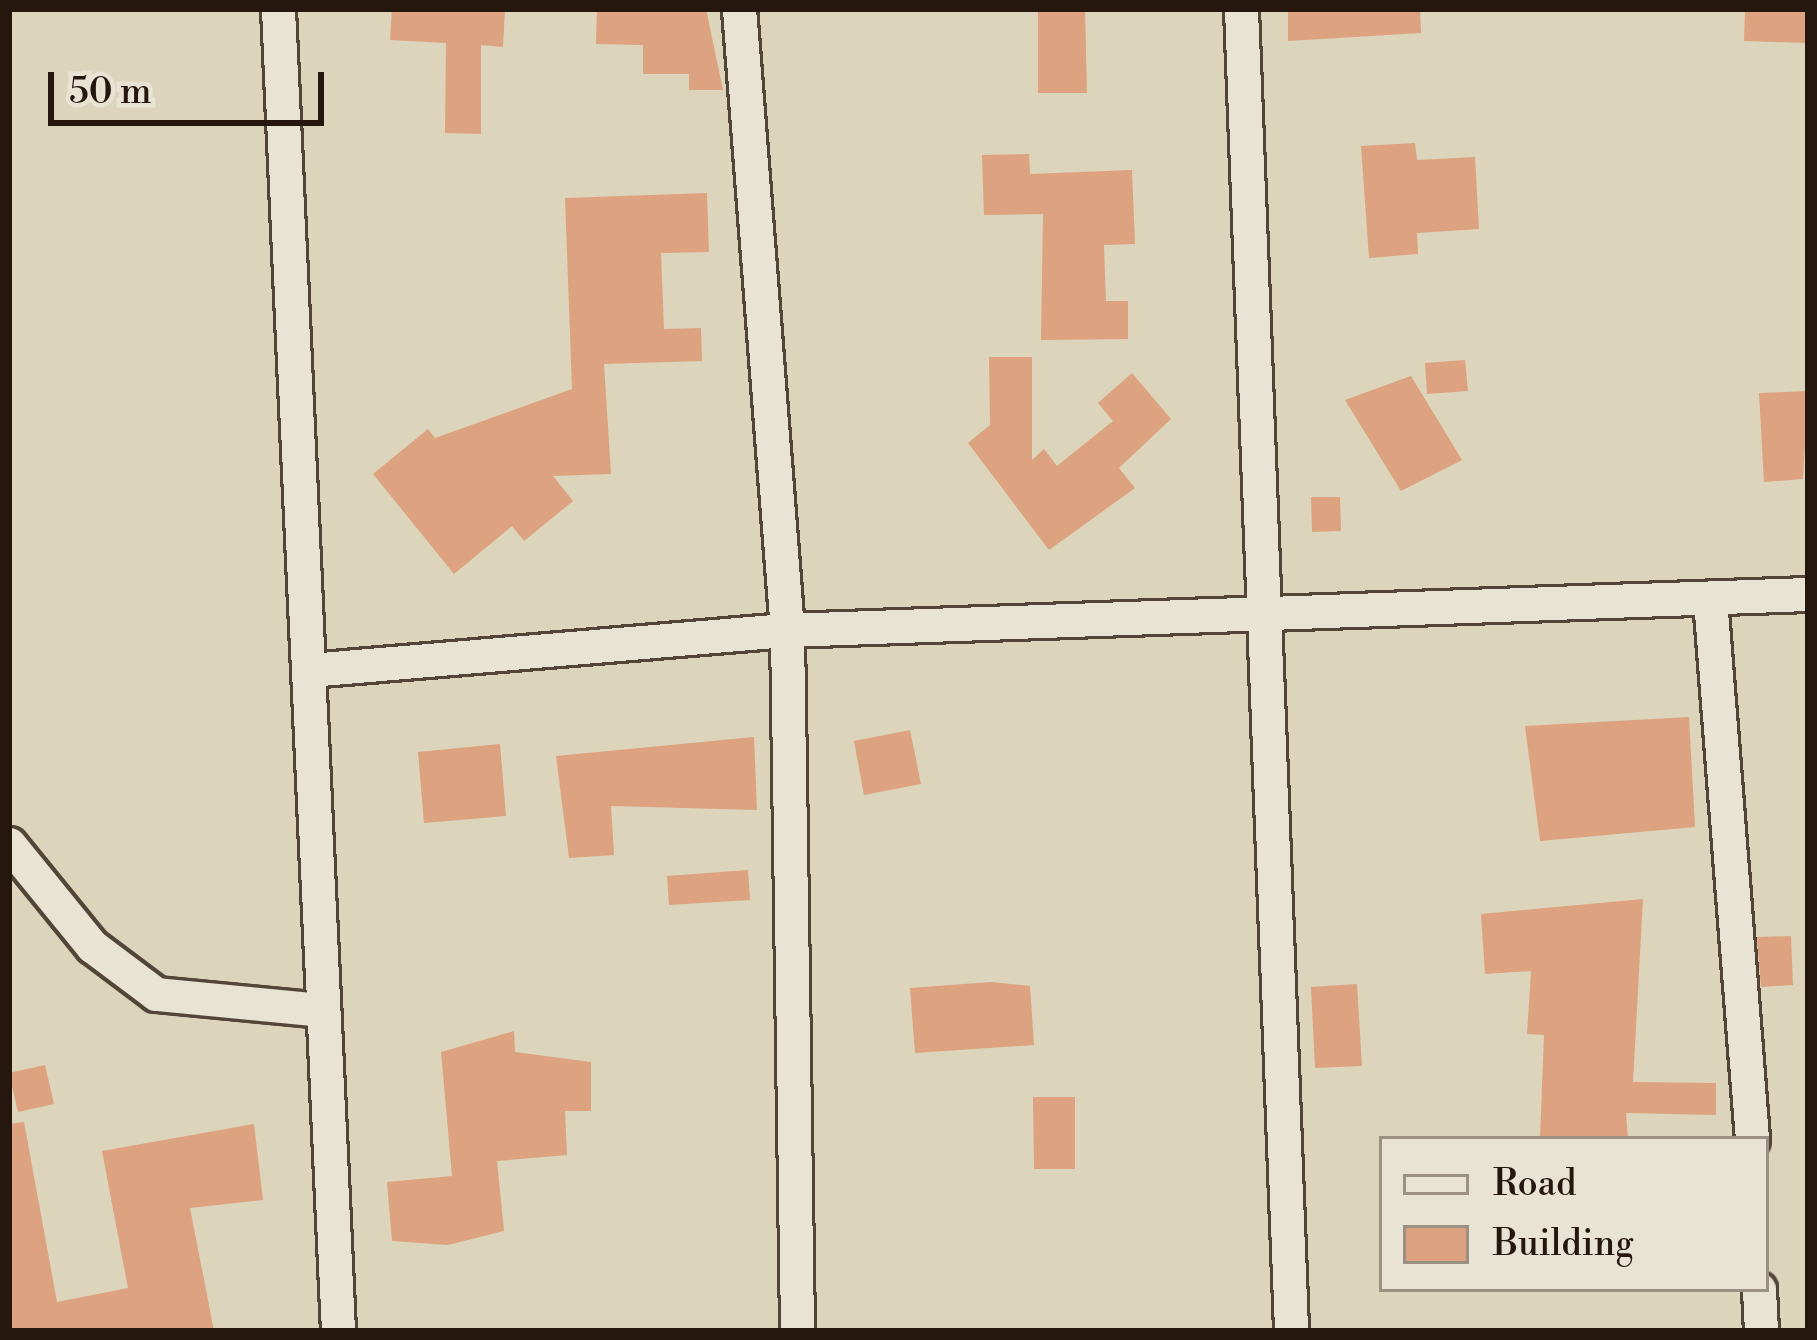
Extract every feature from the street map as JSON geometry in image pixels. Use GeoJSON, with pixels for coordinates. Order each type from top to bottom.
{"type":"FeatureCollection","features":[{"type":"Feature","properties":{"kind":"street"},"geometry":{"type":"LineString","coordinates":[[278,9],[338,1331]]}},
{"type":"Feature","properties":{"kind":"street"},"geometry":{"type":"LineString","coordinates":[[739,9],[787,630],[797,1331]]}},
{"type":"Feature","properties":{"kind":"street"},"geometry":{"type":"LineString","coordinates":[[1240,9],[1268,613],[1291,1331]]}},
{"type":"Feature","properties":{"kind":"street"},"geometry":{"type":"LineString","coordinates":[[309,670],[787,630],[1808,594]]}},
{"type":"Feature","properties":{"kind":"street"},"geometry":{"type":"LineString","coordinates":[[1710,599],[1752,1136]]}},
{"type":"Feature","properties":{"kind":"street"},"geometry":{"type":"LineString","coordinates":[[9,844],[92,946],[156,994],[322,1010]]}},
{"type":"Feature","properties":{"kind":"street"},"geometry":{"type":"LineString","coordinates":[[1759,1292],[1761,1331]]}},
{"type":"Feature","properties":{"kind":"building"},"geometry":{"type":"Polygon","coordinates":[[[392,9],[505,9],[503,47],[481,45],[481,134],[445,133],[446,43],[390,40],[392,9]]]}},
{"type":"Feature","properties":{"kind":"building"},"geometry":{"type":"Polygon","coordinates":[[[597,9],[706,9],[723,90],[689,90],[689,74],[643,74],[643,45],[596,44],[597,9]]]}},
{"type":"Feature","properties":{"kind":"building"},"geometry":{"type":"Polygon","coordinates":[[[1038,9],[1085,9],[1087,93],[1038,93],[1038,9]]]}},
{"type":"Feature","properties":{"kind":"building"},"geometry":{"type":"Polygon","coordinates":[[[1288,9],[1420,9],[1421,33],[1288,41],[1288,9]]]}},
{"type":"Feature","properties":{"kind":"building"},"geometry":{"type":"Polygon","coordinates":[[[1745,9],[1808,9],[1808,43],[1744,41],[1745,9]]]}},
{"type":"Feature","properties":{"kind":"building"},"geometry":{"type":"Polygon","coordinates":[[[1415,143],[1417,160],[1475,157],[1479,229],[1417,233],[1418,254],[1369,258],[1361,146],[1415,143]]]}},
{"type":"Feature","properties":{"kind":"building"},"geometry":{"type":"Polygon","coordinates":[[[1029,154],[1030,174],[1132,170],[1135,244],[1104,245],[1106,301],[1128,301],[1128,339],[1041,340],[1043,214],[984,215],[982,155],[1029,154]]]}},
{"type":"Feature","properties":{"kind":"building"},"geometry":{"type":"Polygon","coordinates":[[[707,193],[709,252],[661,253],[664,329],[701,328],[702,361],[604,364],[611,474],[553,476],[573,501],[524,541],[512,526],[454,574],[373,474],[428,429],[435,438],[572,389],[565,198],[707,193]]]}},
{"type":"Feature","properties":{"kind":"building"},"geometry":{"type":"Polygon","coordinates":[[[989,357],[1032,357],[1032,460],[1044,449],[1057,466],[1113,421],[1098,403],[1132,373],[1171,419],[1119,468],[1135,488],[1049,550],[968,443],[990,425],[989,357]]]}},
{"type":"Feature","properties":{"kind":"building"},"geometry":{"type":"Polygon","coordinates":[[[1465,360],[1468,391],[1427,394],[1425,363],[1465,360]]]}},
{"type":"Feature","properties":{"kind":"building"},"geometry":{"type":"Polygon","coordinates":[[[1411,376],[1462,460],[1401,491],[1345,400],[1411,376]]]}},
{"type":"Feature","properties":{"kind":"building"},"geometry":{"type":"Polygon","coordinates":[[[1808,391],[1803,479],[1764,482],[1759,393],[1808,391]]]}},
{"type":"Feature","properties":{"kind":"building"},"geometry":{"type":"Polygon","coordinates":[[[1311,497],[1340,497],[1341,531],[1312,532],[1311,497]]]}},
{"type":"Feature","properties":{"kind":"building"},"geometry":{"type":"Polygon","coordinates":[[[1689,717],[1695,827],[1540,841],[1525,726],[1689,717]]]}},
{"type":"Feature","properties":{"kind":"building"},"geometry":{"type":"Polygon","coordinates":[[[910,730],[921,784],[864,795],[854,741],[910,730]]]}},
{"type":"Feature","properties":{"kind":"building"},"geometry":{"type":"Polygon","coordinates":[[[754,737],[757,810],[611,806],[614,855],[569,858],[556,756],[754,737]]]}},
{"type":"Feature","properties":{"kind":"building"},"geometry":{"type":"Polygon","coordinates":[[[500,744],[506,816],[424,823],[418,752],[500,744]]]}},
{"type":"Feature","properties":{"kind":"building"},"geometry":{"type":"Polygon","coordinates":[[[748,870],[750,900],[669,905],[667,876],[748,870]]]}},
{"type":"Feature","properties":{"kind":"building"},"geometry":{"type":"Polygon","coordinates":[[[1643,899],[1633,1082],[1716,1083],[1716,1115],[1626,1113],[1628,1136],[1540,1136],[1544,1035],[1527,1034],[1531,971],[1485,974],[1481,914],[1643,899]]]}},
{"type":"Feature","properties":{"kind":"building"},"geometry":{"type":"Polygon","coordinates":[[[1791,936],[1793,985],[1761,987],[1757,937],[1791,936]]]}},
{"type":"Feature","properties":{"kind":"building"},"geometry":{"type":"Polygon","coordinates":[[[991,982],[1030,986],[1034,1045],[915,1053],[910,988],[991,982]]]}},
{"type":"Feature","properties":{"kind":"building"},"geometry":{"type":"Polygon","coordinates":[[[1357,984],[1362,1066],[1315,1068],[1311,987],[1357,984]]]}},
{"type":"Feature","properties":{"kind":"building"},"geometry":{"type":"Polygon","coordinates":[[[514,1031],[515,1052],[591,1062],[591,1111],[565,1111],[567,1155],[497,1161],[504,1231],[448,1245],[392,1241],[387,1182],[452,1176],[441,1052],[514,1031]]]}},
{"type":"Feature","properties":{"kind":"building"},"geometry":{"type":"Polygon","coordinates":[[[45,1065],[54,1104],[18,1112],[9,1073],[45,1065]]]}},
{"type":"Feature","properties":{"kind":"building"},"geometry":{"type":"Polygon","coordinates":[[[1033,1097],[1075,1097],[1075,1169],[1034,1169],[1033,1097]]]}},
{"type":"Feature","properties":{"kind":"building"},"geometry":{"type":"Polygon","coordinates":[[[24,1122],[57,1302],[128,1288],[102,1151],[254,1124],[263,1200],[190,1208],[214,1331],[9,1331],[9,1124],[24,1122]]]}}]}
